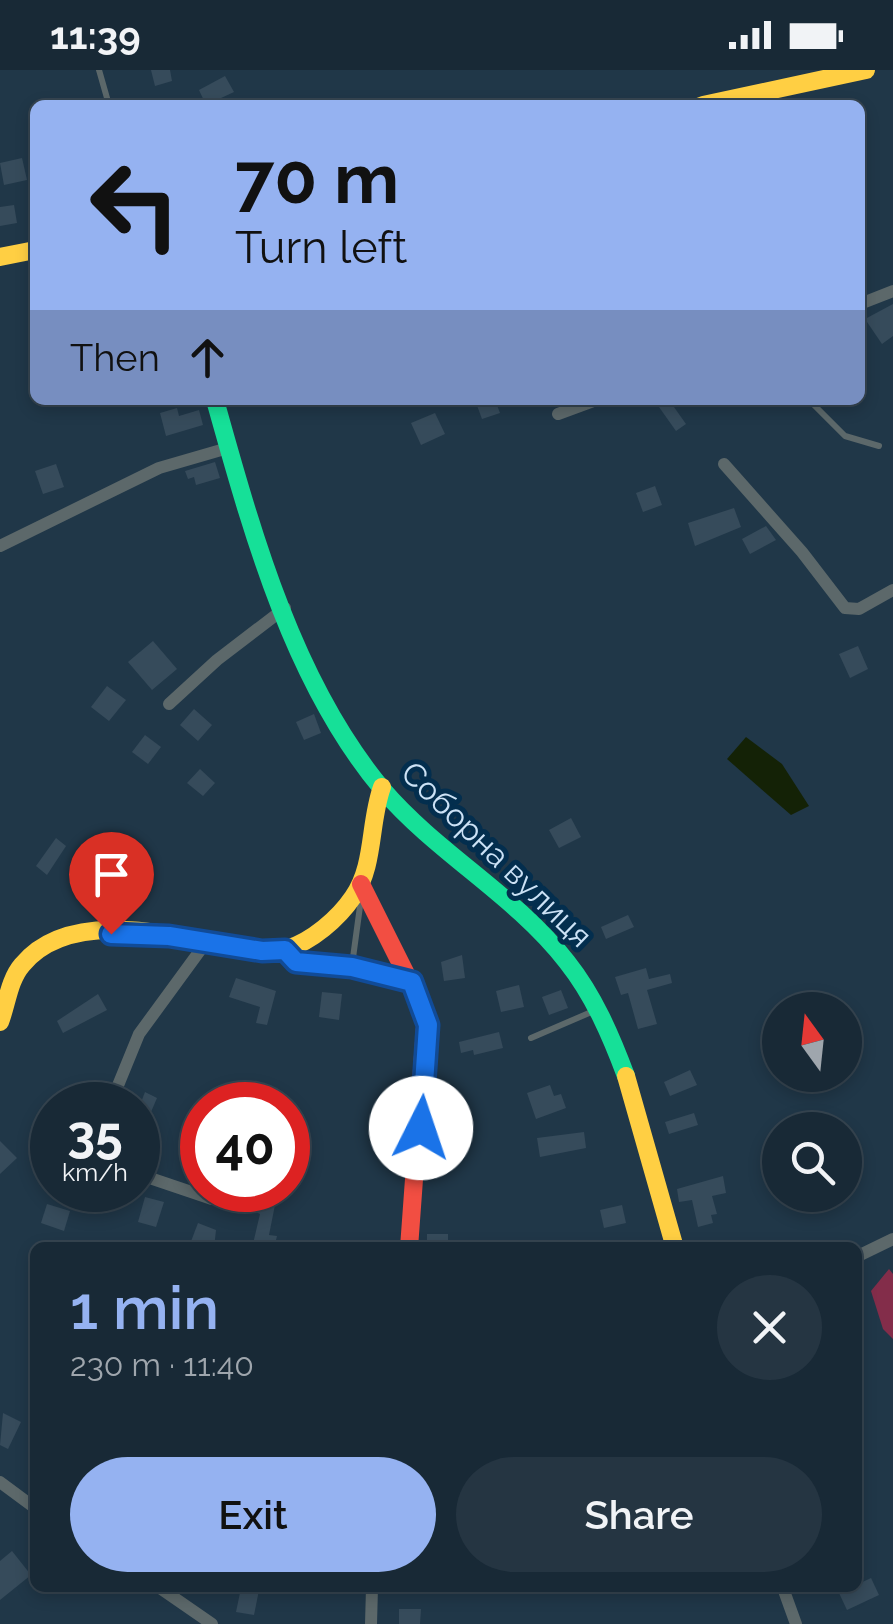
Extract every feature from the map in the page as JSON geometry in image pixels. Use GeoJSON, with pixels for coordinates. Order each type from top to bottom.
{"type":"FeatureCollection","features":[{"type":"Feature","properties":{"kind":"main road"},"geometry":{"type":"LineString","coordinates":[[726,100],[866,70]]}},
{"type":"Feature","properties":{"kind":"main road"},"geometry":{"type":"LineString","coordinates":[[0,258],[30,251]]}},
{"type":"Feature","properties":{"kind":"main road","name":"Соборна вулиця"},"geometry":{"type":"LineString","coordinates":[[216,405],[286,608],[330,704],[382,788],[551,944],[578,976],[597,1009],[623,1073],[673,1242]]}},
{"type":"Feature","properties":{"kind":"main road"},"geometry":{"type":"LineString","coordinates":[[0,1022],[20,967],[54,939],[101,933],[207,941],[262,951],[285,950],[334,919],[361,884],[374,810],[382,788]]}},
{"type":"Feature","properties":{"kind":"main road"},"geometry":{"type":"LineString","coordinates":[[361,884],[412,982],[428,1025],[410,1242]]}},
{"type":"Feature","properties":{"kind":"street"},"geometry":{"type":"LineString","coordinates":[[774,70],[778,89]]}},
{"type":"Feature","properties":{"kind":"street"},"geometry":{"type":"LineString","coordinates":[[865,302],[893,292]]}},
{"type":"Feature","properties":{"kind":"street"},"geometry":{"type":"LineString","coordinates":[[558,414],[582,405]]}},
{"type":"Feature","properties":{"kind":"street"},"geometry":{"type":"LineString","coordinates":[[0,546],[160,468],[228,448]]}},
{"type":"Feature","properties":{"kind":"street"},"geometry":{"type":"LineString","coordinates":[[724,464],[802,552],[844,608],[859,609],[893,590]]}},
{"type":"Feature","properties":{"kind":"street"},"geometry":{"type":"LineString","coordinates":[[168,704],[286,608]]}},
{"type":"Feature","properties":{"kind":"street"},"geometry":{"type":"LineString","coordinates":[[119,1082],[138,1034],[207,941]]}},
{"type":"Feature","properties":{"kind":"street"},"geometry":{"type":"LineString","coordinates":[[285,950],[296,962],[352,967],[412,982]]}},
{"type":"Feature","properties":{"kind":"street"},"geometry":{"type":"LineString","coordinates":[[862,1254],[893,1239]]}},
{"type":"Feature","properties":{"kind":"street"},"geometry":{"type":"LineString","coordinates":[[0,1482],[30,1504]]}},
{"type":"Feature","properties":{"kind":"street"},"geometry":{"type":"LineString","coordinates":[[166,1592],[212,1624]]}},
{"type":"Feature","properties":{"kind":"street"},"geometry":{"type":"LineString","coordinates":[[370,1624],[372,1592]]}},
{"type":"Feature","properties":{"kind":"street"},"geometry":{"type":"LineString","coordinates":[[784,1592],[796,1624]]}},
{"type":"Feature","properties":{"kind":"lane"},"geometry":{"type":"LineString","coordinates":[[99,70],[108,100]]}},
{"type":"Feature","properties":{"kind":"lane"},"geometry":{"type":"LineString","coordinates":[[814,405],[845,436],[879,446]]}},
{"type":"Feature","properties":{"kind":"lane"},"geometry":{"type":"LineString","coordinates":[[352,967],[361,884]]}},
{"type":"Feature","properties":{"kind":"lane"},"geometry":{"type":"LineString","coordinates":[[531,1038],[597,1009]]}},
{"type":"Feature","properties":{"kind":"shaded area"},"geometry":{"type":"Polygon","coordinates":[[[746,737],[782,764],[809,806],[791,815],[727,759],[746,737]]]}},
{"type":"Feature","properties":{"kind":"shaded area"},"geometry":{"type":"Polygon","coordinates":[[[889,1269],[893,1274],[893,1339],[883,1329],[871,1291],[889,1269]]]}},
{"type":"Feature","properties":{"kind":"building"},"geometry":{"type":"Polygon","coordinates":[[[151,70],[170,70],[172,81],[155,86],[151,70]]]}},
{"type":"Feature","properties":{"kind":"building"},"geometry":{"type":"Polygon","coordinates":[[[225,76],[234,92],[217,100],[204,100],[199,90],[225,76]]]}},
{"type":"Feature","properties":{"kind":"building"},"geometry":{"type":"Polygon","coordinates":[[[22,158],[27,180],[4,185],[0,163],[22,158]]]}},
{"type":"Feature","properties":{"kind":"building"},"geometry":{"type":"Polygon","coordinates":[[[14,205],[17,223],[0,226],[0,207],[14,205]]]}},
{"type":"Feature","properties":{"kind":"building"},"geometry":{"type":"Polygon","coordinates":[[[893,304],[893,336],[882,344],[865,319],[893,304]]]}},
{"type":"Feature","properties":{"kind":"building"},"geometry":{"type":"Polygon","coordinates":[[[477,405],[497,405],[500,413],[482,419],[477,405]]]}},
{"type":"Feature","properties":{"kind":"building"},"geometry":{"type":"Polygon","coordinates":[[[658,405],[673,405],[686,424],[676,431],[658,405]]]}},
{"type":"Feature","properties":{"kind":"building"},"geometry":{"type":"Polygon","coordinates":[[[177,408],[179,416],[199,410],[203,425],[166,436],[160,413],[177,408]]]}},
{"type":"Feature","properties":{"kind":"building"},"geometry":{"type":"Polygon","coordinates":[[[435,413],[445,434],[421,445],[411,423],[435,413]]]}},
{"type":"Feature","properties":{"kind":"building"},"geometry":{"type":"Polygon","coordinates":[[[215,462],[220,478],[196,485],[194,477],[188,479],[185,471],[215,462]]]}},
{"type":"Feature","properties":{"kind":"building"},"geometry":{"type":"Polygon","coordinates":[[[56,464],[64,487],[43,494],[35,471],[56,464]]]}},
{"type":"Feature","properties":{"kind":"building"},"geometry":{"type":"Polygon","coordinates":[[[655,486],[662,505],[643,512],[636,493],[655,486]]]}},
{"type":"Feature","properties":{"kind":"building"},"geometry":{"type":"Polygon","coordinates":[[[734,508],[741,527],[695,546],[688,523],[734,508]]]}},
{"type":"Feature","properties":{"kind":"building"},"geometry":{"type":"Polygon","coordinates":[[[766,526],[776,540],[750,554],[742,539],[766,526]]]}},
{"type":"Feature","properties":{"kind":"building"},"geometry":{"type":"Polygon","coordinates":[[[153,641],[177,669],[152,690],[128,662],[153,641]]]}},
{"type":"Feature","properties":{"kind":"building"},"geometry":{"type":"Polygon","coordinates":[[[858,646],[868,669],[850,678],[839,654],[858,646]]]}},
{"type":"Feature","properties":{"kind":"building"},"geometry":{"type":"Polygon","coordinates":[[[107,686],[126,700],[109,721],[91,707],[107,686]]]}},
{"type":"Feature","properties":{"kind":"building"},"geometry":{"type":"Polygon","coordinates":[[[194,709],[212,725],[198,741],[180,725],[194,709]]]}},
{"type":"Feature","properties":{"kind":"building"},"geometry":{"type":"Polygon","coordinates":[[[314,714],[321,733],[304,740],[296,722],[314,714]]]}},
{"type":"Feature","properties":{"kind":"building"},"geometry":{"type":"Polygon","coordinates":[[[145,735],[161,747],[148,764],[132,752],[145,735]]]}},
{"type":"Feature","properties":{"kind":"building"},"geometry":{"type":"Polygon","coordinates":[[[200,769],[215,783],[203,796],[187,783],[200,769]]]}},
{"type":"Feature","properties":{"kind":"building"},"geometry":{"type":"Polygon","coordinates":[[[571,818],[581,837],[559,848],[549,830],[571,818]]]}},
{"type":"Feature","properties":{"kind":"building"},"geometry":{"type":"Polygon","coordinates":[[[56,838],[66,846],[47,875],[36,866],[56,838]]]}},
{"type":"Feature","properties":{"kind":"building"},"geometry":{"type":"Polygon","coordinates":[[[628,915],[634,927],[606,939],[601,927],[628,915]]]}},
{"type":"Feature","properties":{"kind":"building"},"geometry":{"type":"Polygon","coordinates":[[[462,955],[465,978],[444,981],[441,962],[462,955]]]}},
{"type":"Feature","properties":{"kind":"building"},"geometry":{"type":"Polygon","coordinates":[[[646,968],[649,979],[670,974],[672,983],[647,990],[657,1024],[638,1029],[628,993],[621,995],[615,977],[646,968]]]}},
{"type":"Feature","properties":{"kind":"building"},"geometry":{"type":"Polygon","coordinates":[[[236,978],[276,991],[267,1025],[256,1023],[260,1007],[229,997],[236,978]]]}},
{"type":"Feature","properties":{"kind":"building"},"geometry":{"type":"Polygon","coordinates":[[[519,985],[524,1007],[501,1012],[496,991],[519,985]]]}},
{"type":"Feature","properties":{"kind":"building"},"geometry":{"type":"Polygon","coordinates":[[[561,990],[568,1008],[549,1015],[542,997],[561,990]]]}},
{"type":"Feature","properties":{"kind":"building"},"geometry":{"type":"Polygon","coordinates":[[[322,992],[342,994],[339,1020],[319,1017],[322,992]]]}},
{"type":"Feature","properties":{"kind":"building"},"geometry":{"type":"Polygon","coordinates":[[[98,994],[107,1010],[63,1033],[57,1021],[98,994]]]}},
{"type":"Feature","properties":{"kind":"building"},"geometry":{"type":"Polygon","coordinates":[[[499,1032],[503,1048],[474,1055],[473,1050],[461,1053],[459,1042],[499,1032]]]}},
{"type":"Feature","properties":{"kind":"building"},"geometry":{"type":"Polygon","coordinates":[[[690,1070],[697,1085],[670,1096],[664,1082],[690,1070]]]}},
{"type":"Feature","properties":{"kind":"building"},"geometry":{"type":"Polygon","coordinates":[[[550,1085],[554,1096],[561,1094],[566,1108],[536,1119],[527,1093],[550,1085]]]}},
{"type":"Feature","properties":{"kind":"building"},"geometry":{"type":"Polygon","coordinates":[[[694,1113],[698,1125],[669,1134],[665,1122],[694,1113]]]}},
{"type":"Feature","properties":{"kind":"building"},"geometry":{"type":"Polygon","coordinates":[[[584,1132],[586,1148],[540,1157],[537,1138],[584,1132]]]}},
{"type":"Feature","properties":{"kind":"building"},"geometry":{"type":"Polygon","coordinates":[[[0,1141],[17,1158],[0,1174],[0,1141]]]}},
{"type":"Feature","properties":{"kind":"building"},"geometry":{"type":"Polygon","coordinates":[[[723,1176],[726,1193],[712,1196],[717,1214],[711,1215],[713,1223],[698,1227],[692,1200],[679,1202],[677,1189],[723,1176]]]}},
{"type":"Feature","properties":{"kind":"building"},"geometry":{"type":"Polygon","coordinates":[[[160,1201],[164,1202],[156,1227],[138,1222],[141,1212],[160,1212],[160,1201]]]}},
{"type":"Feature","properties":{"kind":"building"},"geometry":{"type":"Polygon","coordinates":[[[622,1205],[626,1223],[604,1228],[600,1210],[622,1205]]]}},
{"type":"Feature","properties":{"kind":"building"},"geometry":{"type":"Polygon","coordinates":[[[44,1212],[70,1212],[64,1231],[41,1223],[44,1212]]]}},
{"type":"Feature","properties":{"kind":"building"},"geometry":{"type":"Polygon","coordinates":[[[256,1212],[274,1212],[269,1235],[277,1236],[276,1242],[253,1242],[260,1214],[256,1212]]]}},
{"type":"Feature","properties":{"kind":"building"},"geometry":{"type":"Polygon","coordinates":[[[198,1223],[216,1230],[215,1242],[191,1242],[198,1223]]]}},
{"type":"Feature","properties":{"kind":"building"},"geometry":{"type":"Polygon","coordinates":[[[427,1234],[448,1234],[448,1242],[427,1242],[427,1234]]]}},
{"type":"Feature","properties":{"kind":"building"},"geometry":{"type":"Polygon","coordinates":[[[3,1413],[21,1422],[8,1449],[0,1445],[3,1413]]]}},
{"type":"Feature","properties":{"kind":"building"},"geometry":{"type":"Polygon","coordinates":[[[12,1551],[30,1576],[0,1600],[0,1561],[12,1551]]]}},
{"type":"Feature","properties":{"kind":"building"},"geometry":{"type":"Polygon","coordinates":[[[871,1578],[879,1595],[847,1610],[839,1593],[862,1592],[862,1582],[871,1578]]]}},
{"type":"Feature","properties":{"kind":"building"},"geometry":{"type":"Polygon","coordinates":[[[240,1592],[259,1592],[254,1615],[236,1612],[240,1592]]]}},
{"type":"Feature","properties":{"kind":"building"},"geometry":{"type":"Polygon","coordinates":[[[399,1609],[421,1609],[420,1624],[399,1624],[399,1609]]]}},
{"type":"Feature","properties":{"kind":"traffic: fast"},"geometry":{"type":"LineString","coordinates":[[216,405],[279,604],[300,654],[351,748],[405,813],[524,916],[567,962],[601,1017],[626,1076]]}},
{"type":"Feature","properties":{"kind":"traffic: slow"},"geometry":{"type":"LineString","coordinates":[[726,100],[866,70]]}},
{"type":"Feature","properties":{"kind":"traffic: slow"},"geometry":{"type":"LineString","coordinates":[[0,257],[30,251]]}},
{"type":"Feature","properties":{"kind":"traffic: slow"},"geometry":{"type":"LineString","coordinates":[[0,1022],[11,985],[22,965],[41,948],[63,937],[88,931],[142,931],[270,952],[306,941],[340,913],[360,885],[382,787]]}},
{"type":"Feature","properties":{"kind":"traffic: slow"},"geometry":{"type":"LineString","coordinates":[[626,1076],[673,1242]]}},
{"type":"Feature","properties":{"kind":"traffic: jam"},"geometry":{"type":"LineString","coordinates":[[361,884],[426,1014],[409,1242]]}},
{"type":"Feature","properties":{"kind":"route"},"geometry":{"type":"LineString","coordinates":[[111,934],[169,936],[270,952],[285,950],[296,962],[352,967],[412,982],[423,1002],[428,1025],[421,1128]]}}]}
